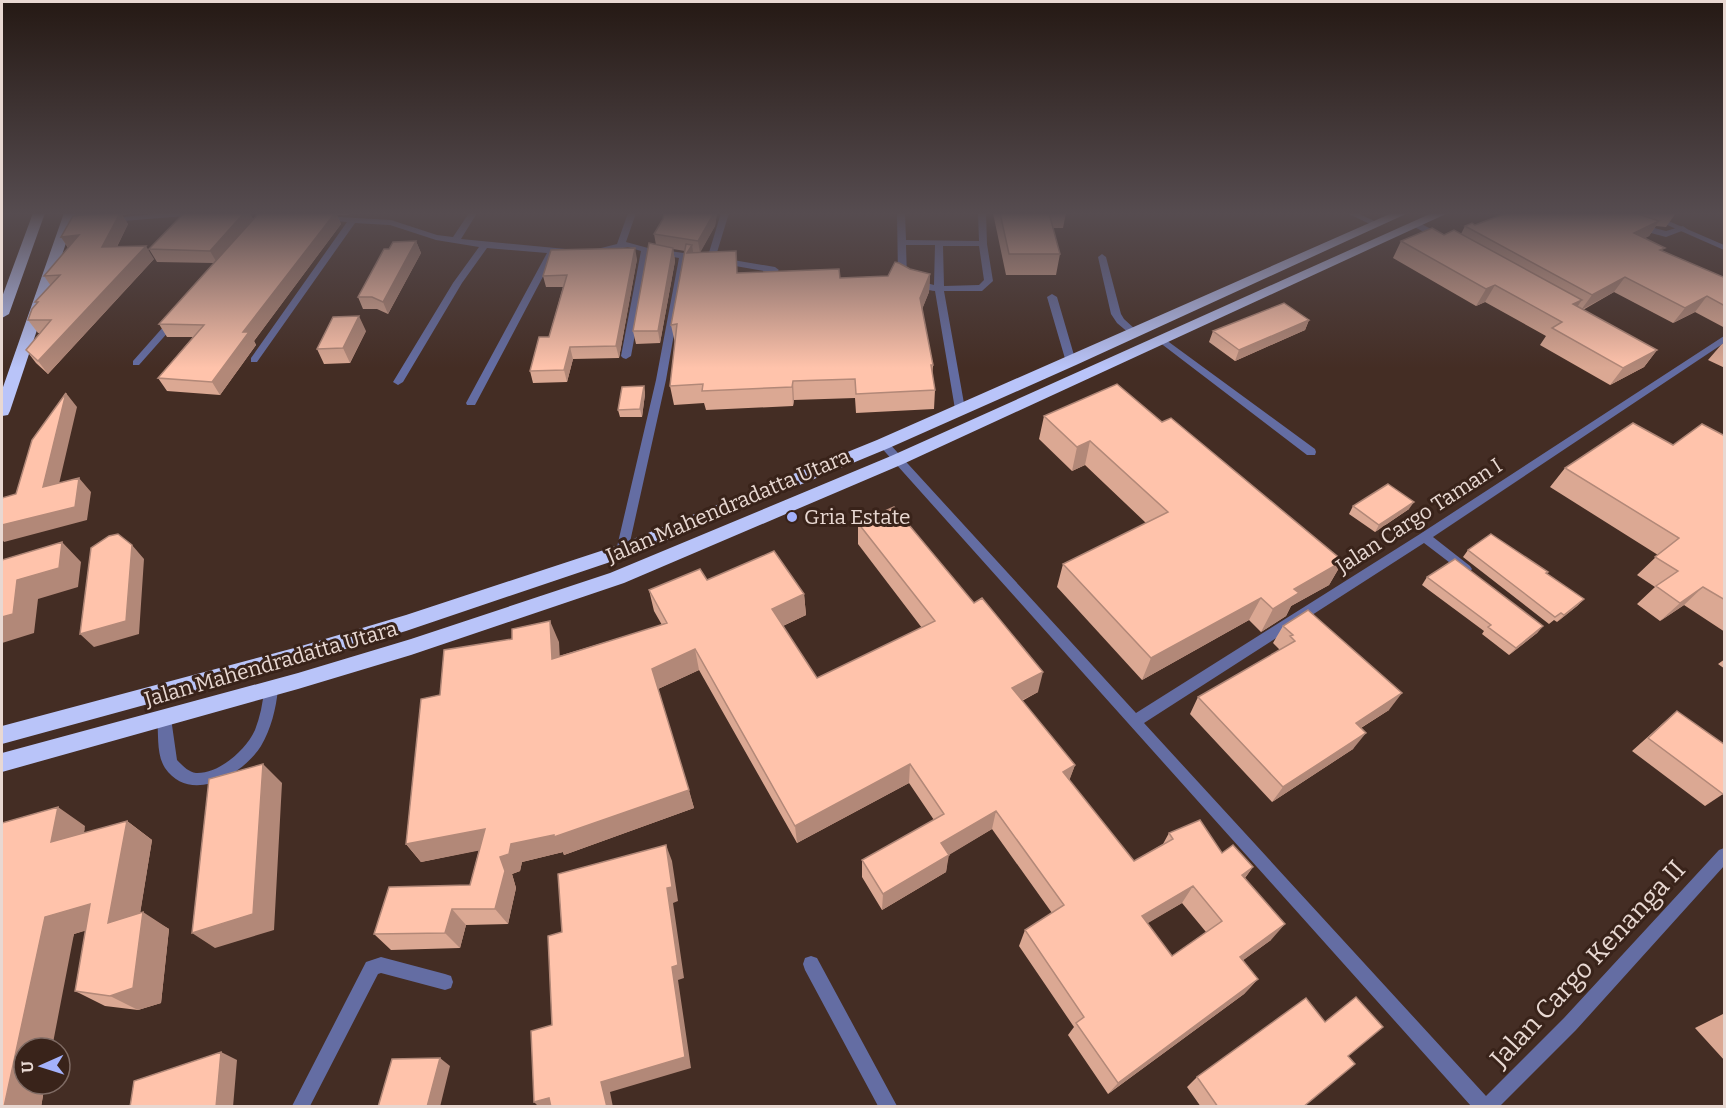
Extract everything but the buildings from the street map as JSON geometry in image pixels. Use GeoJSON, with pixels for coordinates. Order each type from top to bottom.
{"type":"FeatureCollection","features":[{"type":"Feature","properties":{"kind":"highway"},"geometry":{"type":"LineString","coordinates":[[2,314],[20,265]]}},
{"type":"Feature","properties":{"kind":"highway"},"geometry":{"type":"LineString","coordinates":[[2,411],[56,265]]}},
{"type":"Feature","properties":{"kind":"highway","name":"Jalan Mahendradatta Utara"},"geometry":{"type":"LineString","coordinates":[[6,733],[385,630],[622,551],[883,444],[1287,265]]}},
{"type":"Feature","properties":{"kind":"highway","name":"Jalan Mahendradatta Utara"},"geometry":{"type":"LineString","coordinates":[[4,764],[411,647],[617,578],[897,460],[1327,265]]}},
{"type":"Feature","properties":{"kind":"street"},"geometry":{"type":"LineString","coordinates":[[254,360],[321,265]]}},
{"type":"Feature","properties":{"kind":"street"},"geometry":{"type":"LineString","coordinates":[[398,382],[471,265]]}},
{"type":"Feature","properties":{"kind":"street"},"geometry":{"type":"LineString","coordinates":[[471,403],[545,265]]}},
{"type":"Feature","properties":{"kind":"street"},"geometry":{"type":"LineString","coordinates":[[626,356],[643,265]]}},
{"type":"Feature","properties":{"kind":"street"},"geometry":{"type":"LineString","coordinates":[[622,551],[661,380],[682,265]]}},
{"type":"Feature","properties":{"kind":"street"},"geometry":{"type":"LineString","coordinates":[[744,265],[775,270]]}},
{"type":"Feature","properties":{"kind":"street"},"geometry":{"type":"LineString","coordinates":[[902,265],[904,280],[939,288],[976,289],[988,284],[986,265]]}},
{"type":"Feature","properties":{"kind":"street"},"geometry":{"type":"LineString","coordinates":[[939,265],[939,288],[960,409]]}},
{"type":"Feature","properties":{"kind":"street"},"geometry":{"type":"LineString","coordinates":[[1104,265],[1116,314],[1120,321],[1134,332]]}},
{"type":"Feature","properties":{"kind":"street"},"geometry":{"type":"LineString","coordinates":[[1052,297],[1071,362]]}},
{"type":"Feature","properties":{"kind":"street"},"geometry":{"type":"LineString","coordinates":[[136,363],[182,311]]}},
{"type":"Feature","properties":{"kind":"street","name":"Jalan Cargo Taman I"},"geometry":{"type":"LineString","coordinates":[[1134,722],[1424,537],[1725,339]]}},
{"type":"Feature","properties":{"kind":"street"},"geometry":{"type":"LineString","coordinates":[[1162,340],[1311,452]]}},
{"type":"Feature","properties":{"kind":"street"},"geometry":{"type":"LineString","coordinates":[[883,444],[1486,1107]]}},
{"type":"Feature","properties":{"kind":"street"},"geometry":{"type":"LineString","coordinates":[[1424,537],[1478,578]]}},
{"type":"Feature","properties":{"kind":"street"},"geometry":{"type":"LineString","coordinates":[[164,718],[169,762],[184,777],[198,779],[220,774],[236,764],[251,748],[265,722],[271,689]]}},
{"type":"Feature","properties":{"kind":"street"},"geometry":{"type":"LineString","coordinates":[[218,794],[220,774]]}},
{"type":"Feature","properties":{"kind":"street","name":"Jalan Cargo Kenanga II"},"geometry":{"type":"LineString","coordinates":[[1486,1107],[1570,1024],[1725,855]]}},
{"type":"Feature","properties":{"kind":"street"},"geometry":{"type":"LineString","coordinates":[[812,964],[888,1107]]}},
{"type":"Feature","properties":{"kind":"street"},"geometry":{"type":"LineString","coordinates":[[301,1107],[372,968],[381,965],[445,982]]}},
{"type":"Feature","properties":{"kind":"place","name":"Gria Estate"},"geometry":{"type":"Point","coordinates":[792,517]}}]}
